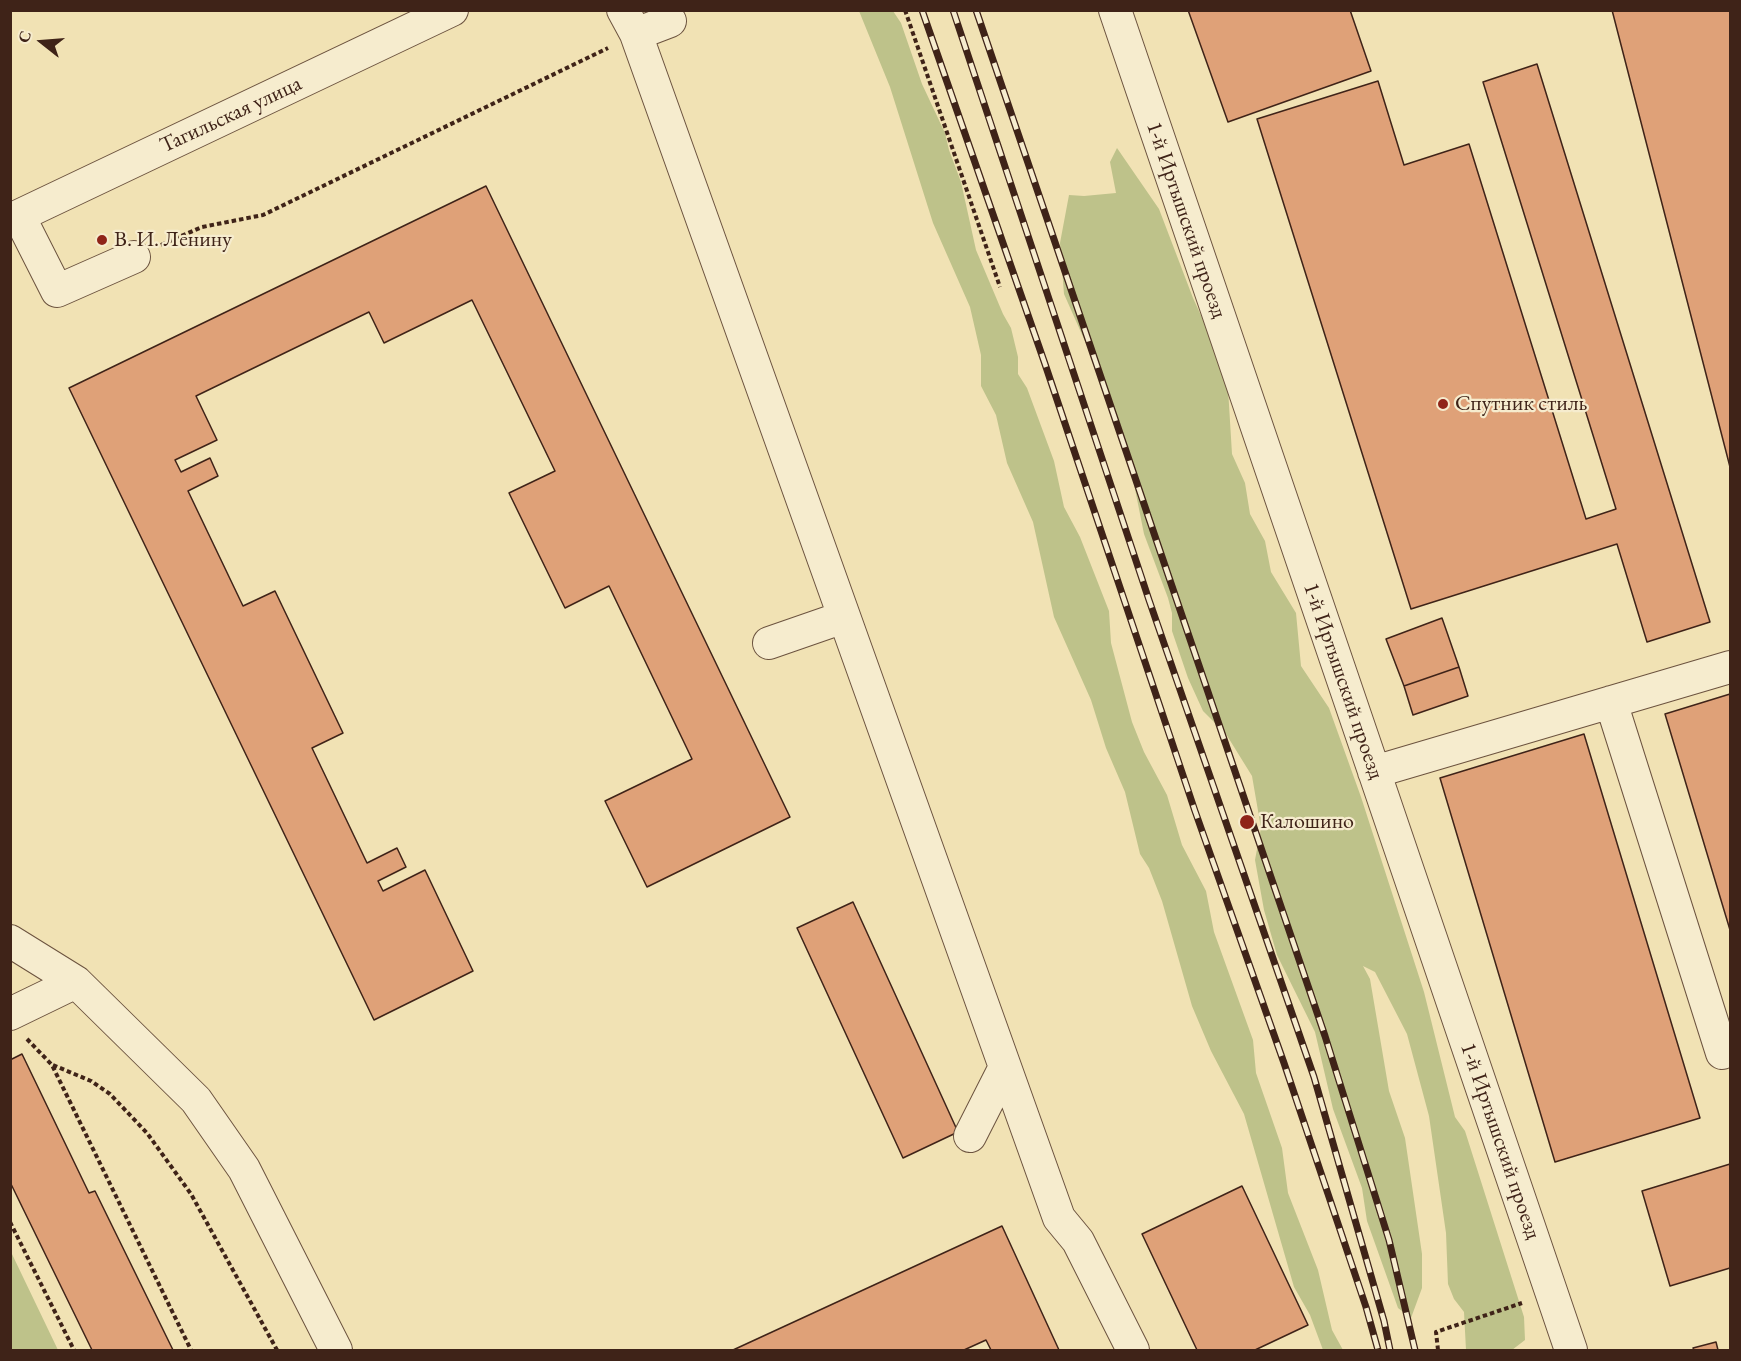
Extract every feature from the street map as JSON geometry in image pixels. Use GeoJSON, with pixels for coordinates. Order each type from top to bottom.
{"type":"FeatureCollection","features":[{"type":"Feature","properties":{"kind":"street","name":"Тагильская улица"},"geometry":{"type":"LineString","coordinates":[[15,218],[452,10]]}},
{"type":"Feature","properties":{"kind":"street","name":"1-й Иртышский проезд"},"geometry":{"type":"LineString","coordinates":[[1115,10],[1571,1350]]}},
{"type":"Feature","properties":{"kind":"street"},"geometry":{"type":"LineString","coordinates":[[670,21],[630,22],[1005,1068],[1047,1223],[1078,1241],[1134,1350]]}},
{"type":"Feature","properties":{"kind":"street"},"geometry":{"type":"LineString","coordinates":[[15,218],[57,291],[134,257]]}},
{"type":"Feature","properties":{"kind":"street"},"geometry":{"type":"LineString","coordinates":[[768,643],[844,617]]}},
{"type":"Feature","properties":{"kind":"street"},"geometry":{"type":"LineString","coordinates":[[1374,772],[1731,666]]}},
{"type":"Feature","properties":{"kind":"street"},"geometry":{"type":"LineString","coordinates":[[1611,702],[1722,1053]]}},
{"type":"Feature","properties":{"kind":"street"},"geometry":{"type":"LineString","coordinates":[[10,941],[76,982],[196,1100],[244,1169],[336,1350]]}},
{"type":"Feature","properties":{"kind":"street"},"geometry":{"type":"LineString","coordinates":[[18,1025],[76,982]]}},
{"type":"Feature","properties":{"kind":"street"},"geometry":{"type":"LineString","coordinates":[[970,1136],[1005,1068]]}},
{"type":"Feature","properties":{"kind":"path"},"geometry":{"type":"LineString","coordinates":[[905,10],[1000,287]]}},
{"type":"Feature","properties":{"kind":"path"},"geometry":{"type":"LineString","coordinates":[[134,257],[202,227],[263,215],[630,22]]}},
{"type":"Feature","properties":{"kind":"path"},"geometry":{"type":"LineString","coordinates":[[18,1025],[52,1065],[191,1350]]}},
{"type":"Feature","properties":{"kind":"path"},"geometry":{"type":"LineString","coordinates":[[52,1065],[91,1081],[110,1094],[147,1133],[191,1194],[277,1350]]}},
{"type":"Feature","properties":{"kind":"path"},"geometry":{"type":"LineString","coordinates":[[10,1222],[74,1350]]}},
{"type":"Feature","properties":{"kind":"path"},"geometry":{"type":"LineString","coordinates":[[1438,1350],[1436,1332],[1551,1293]]}},
{"type":"Feature","properties":{"kind":"green space"},"geometry":{"type":"Polygon","coordinates":[[[859,11],[893,11],[901,23],[922,84],[945,133],[961,182],[976,250],[1011,328],[1018,357],[1018,374],[1027,388],[1054,461],[1064,507],[1080,537],[1109,611],[1111,643],[1132,722],[1144,752],[1167,795],[1182,845],[1206,891],[1214,932],[1253,1040],[1256,1073],[1282,1148],[1288,1193],[1318,1270],[1332,1330],[1343,1350],[1323,1350],[1310,1315],[1294,1287],[1244,1114],[1211,1051],[1192,1006],[1162,901],[1149,868],[1140,854],[1125,792],[1106,748],[1091,700],[1054,617],[1033,522],[1007,463],[996,415],[981,386],[981,355],[970,307],[933,223],[890,87],[859,11]]]}},
{"type":"Feature","properties":{"kind":"green space"},"geometry":{"type":"Polygon","coordinates":[[[1117,148],[1159,209],[1193,298],[1227,372],[1232,454],[1245,483],[1250,514],[1265,541],[1271,572],[1296,613],[1301,666],[1329,708],[1361,797],[1424,992],[1455,1117],[1465,1131],[1524,1317],[1525,1340],[1512,1350],[1466,1350],[1464,1312],[1454,1299],[1448,1284],[1446,1233],[1429,1116],[1407,1034],[1375,972],[1363,966],[1370,979],[1389,1091],[1405,1138],[1422,1254],[1422,1288],[1411,1318],[1398,1308],[1367,1221],[1362,1188],[1333,1109],[1315,1032],[1277,955],[1264,910],[1255,860],[1261,828],[1252,776],[1226,734],[1203,711],[1188,678],[1172,631],[1172,613],[1168,598],[1144,534],[1134,484],[1103,382],[1064,294],[1060,243],[1069,195],[1116,193],[1110,162],[1117,148]]]}},
{"type":"Feature","properties":{"kind":"green space"},"geometry":{"type":"Polygon","coordinates":[[[11,1252],[58,1350],[11,1350],[11,1252]]]}},
{"type":"Feature","properties":{"kind":"building"},"geometry":{"type":"Polygon","coordinates":[[[1188,10],[1350,10],[1371,71],[1228,122],[1188,10]]]}},
{"type":"Feature","properties":{"kind":"building"},"geometry":{"type":"Polygon","coordinates":[[[1612,10],[1730,10],[1730,467],[1612,10]]]}},
{"type":"Feature","properties":{"kind":"building"},"geometry":{"type":"Polygon","coordinates":[[[1537,64],[1710,622],[1647,642],[1617,544],[1411,609],[1257,119],[1378,81],[1404,165],[1469,144],[1586,519],[1616,509],[1483,82],[1537,64]]]}},
{"type":"Feature","properties":{"kind":"building"},"geometry":{"type":"Polygon","coordinates":[[[486,186],[790,817],[647,887],[605,801],[692,759],[609,586],[565,608],[509,493],[555,471],[472,300],[384,343],[369,312],[196,396],[217,440],[175,460],[181,472],[210,458],[218,476],[188,491],[243,606],[275,591],[343,733],[312,748],[367,863],[397,848],[406,867],[378,881],[383,891],[425,870],[473,971],[374,1020],[69,388],[486,186]]]}},
{"type":"Feature","properties":{"kind":"building"},"geometry":{"type":"Polygon","coordinates":[[[1442,618],[1459,667],[1404,686],[1386,639],[1442,618]]]}},
{"type":"Feature","properties":{"kind":"building"},"geometry":{"type":"Polygon","coordinates":[[[1459,667],[1468,696],[1413,715],[1404,686],[1459,667]]]}},
{"type":"Feature","properties":{"kind":"building"},"geometry":{"type":"Polygon","coordinates":[[[1730,694],[1730,930],[1665,714],[1730,694]]]}},
{"type":"Feature","properties":{"kind":"building"},"geometry":{"type":"Polygon","coordinates":[[[1584,734],[1700,1118],[1555,1162],[1440,778],[1584,734]]]}},
{"type":"Feature","properties":{"kind":"building"},"geometry":{"type":"Polygon","coordinates":[[[853,902],[958,1132],[903,1158],[797,928],[853,902]]]}},
{"type":"Feature","properties":{"kind":"building"},"geometry":{"type":"Polygon","coordinates":[[[22,1054],[89,1193],[95,1191],[173,1350],[92,1350],[10,1182],[10,1060],[22,1054]]]}},
{"type":"Feature","properties":{"kind":"building"},"geometry":{"type":"Polygon","coordinates":[[[1730,1164],[1730,1268],[1670,1286],[1642,1191],[1730,1164]]]}},
{"type":"Feature","properties":{"kind":"building"},"geometry":{"type":"Polygon","coordinates":[[[1242,1186],[1308,1325],[1255,1350],[1197,1350],[1142,1234],[1242,1186]]]}},
{"type":"Feature","properties":{"kind":"building"},"geometry":{"type":"Polygon","coordinates":[[[1002,1226],[1059,1350],[991,1350],[986,1340],[964,1350],[733,1350],[1002,1226]]]}},
{"type":"Feature","properties":{"kind":"building"},"geometry":{"type":"Polygon","coordinates":[[[1716,1342],[1718,1350],[1694,1350],[1693,1348],[1716,1342]]]}},
{"type":"Feature","properties":{"kind":"railway"},"geometry":{"type":"LineString","coordinates":[[922,10],[1045,364],[1195,811],[1284,1063],[1366,1307],[1378,1350]]}},
{"type":"Feature","properties":{"kind":"railway"},"geometry":{"type":"LineString","coordinates":[[953,10],[1149,600],[1314,1077],[1384,1321],[1390,1350]]}},
{"type":"Feature","properties":{"kind":"railway"},"geometry":{"type":"LineString","coordinates":[[976,10],[1325,1036],[1389,1240],[1415,1350]]}},
{"type":"Feature","properties":{"kind":"place","name":"В. И. Ленину"},"geometry":{"type":"Point","coordinates":[102,240]}},
{"type":"Feature","properties":{"kind":"place","name":"Спутник стиль"},"geometry":{"type":"Point","coordinates":[1443,404]}},
{"type":"Feature","properties":{"kind":"place","name":"Калошино"},"geometry":{"type":"Point","coordinates":[1247,822]}}]}
